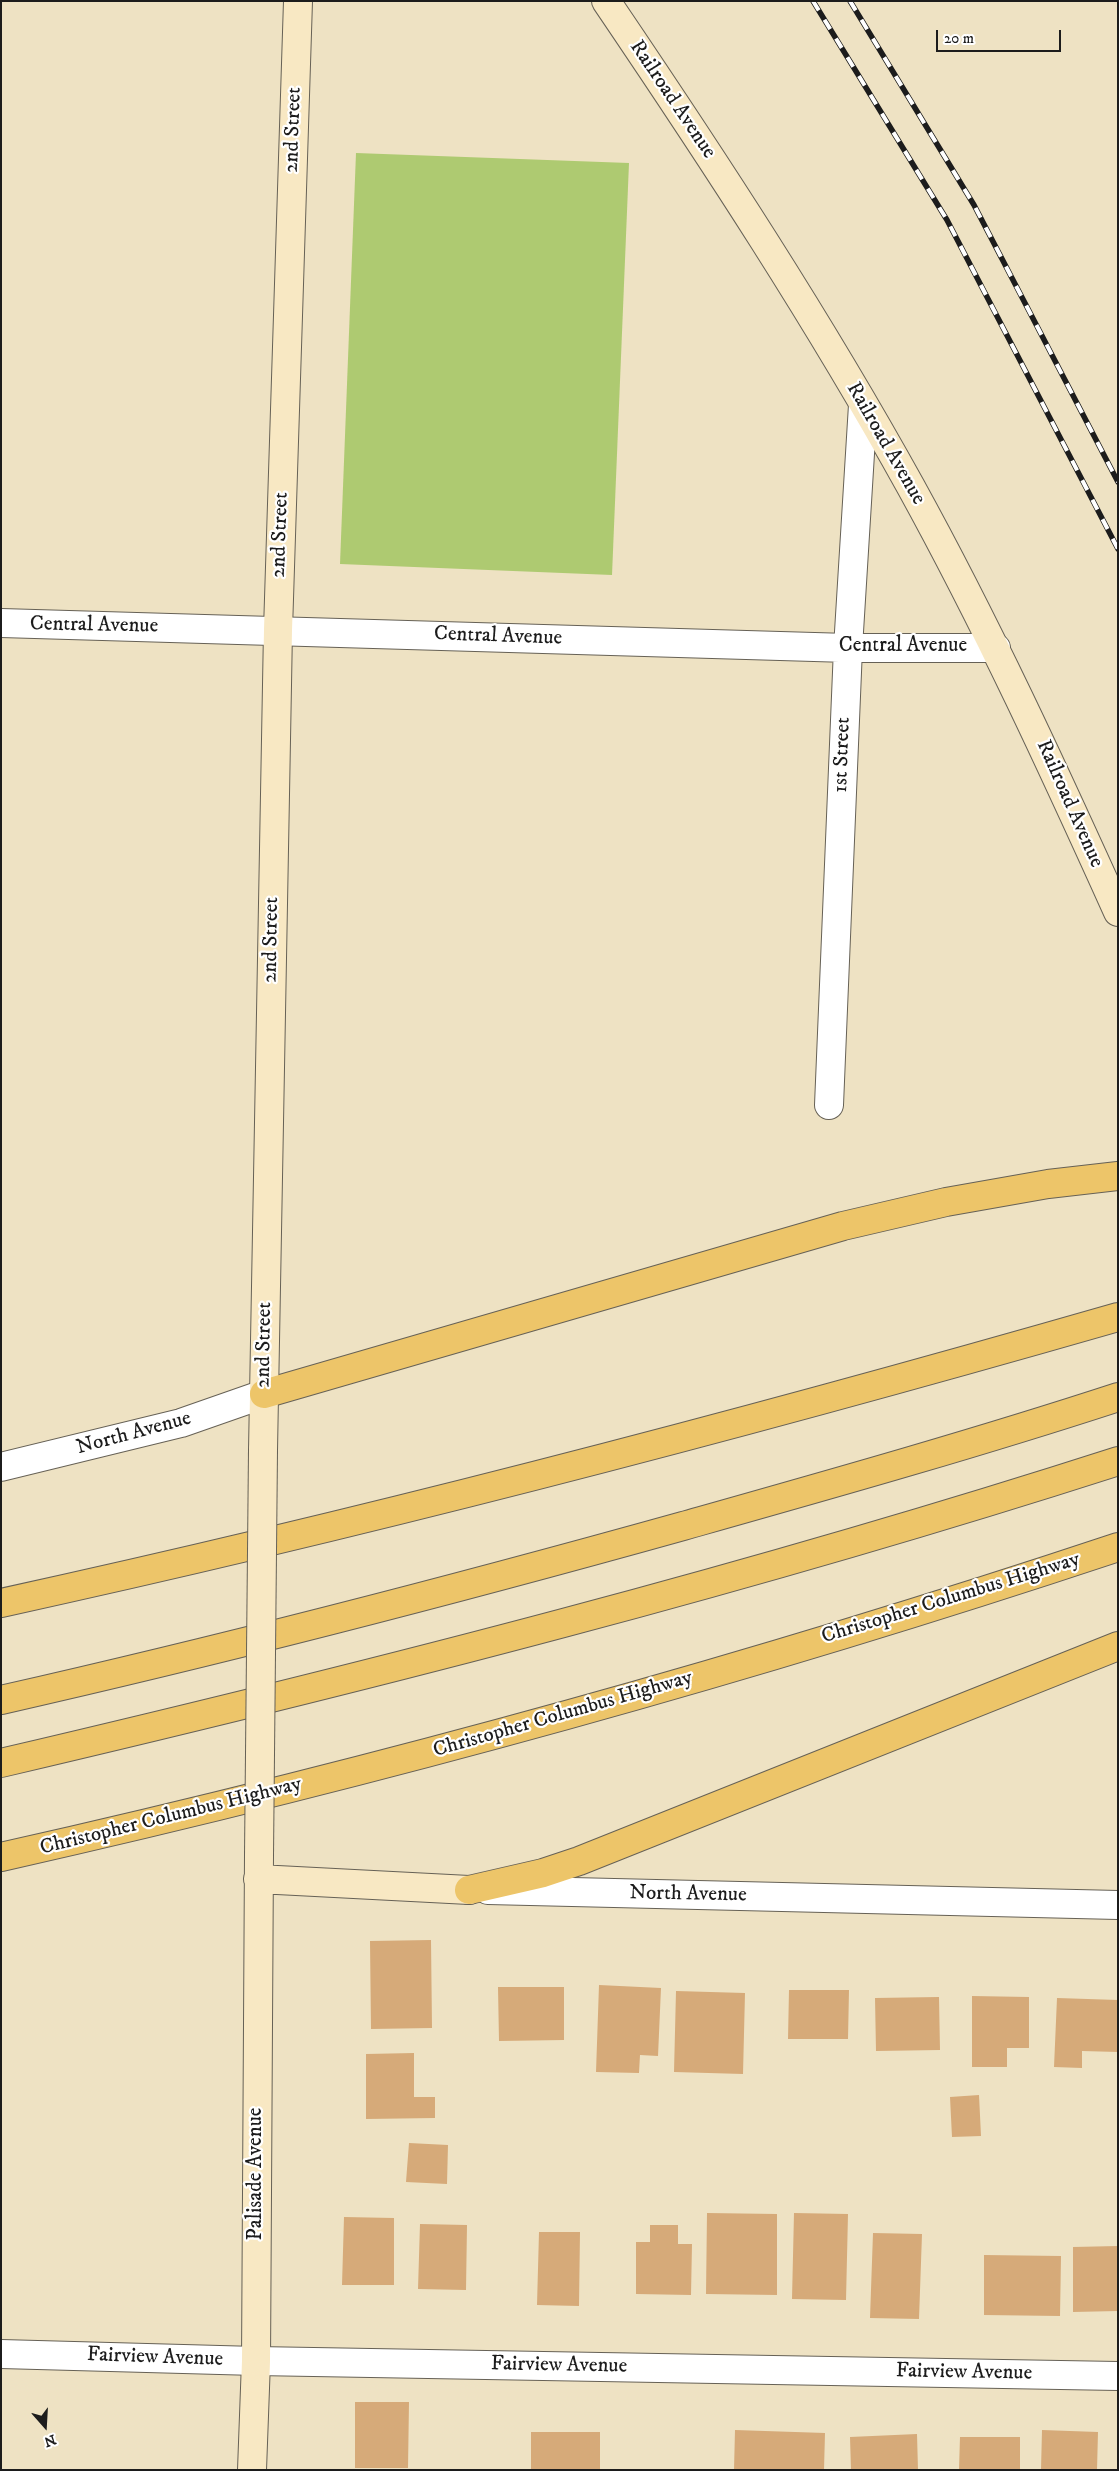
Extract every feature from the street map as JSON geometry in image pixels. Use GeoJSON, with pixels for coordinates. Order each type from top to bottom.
{"type":"FeatureCollection","features":[{"type":"Feature","properties":{"kind":"highway"},"geometry":{"type":"LineString","coordinates":[[264,1394],[843,1226],[956,1200],[1048,1184],[1112,1177]]}},
{"type":"Feature","properties":{"kind":"highway"},"geometry":{"type":"LineString","coordinates":[[1,1603],[366,1517],[705,1432],[1118,1317]]}},
{"type":"Feature","properties":{"kind":"highway"},"geometry":{"type":"LineString","coordinates":[[1,1700],[319,1625],[872,1472],[1118,1398]]}},
{"type":"Feature","properties":{"kind":"highway"},"geometry":{"type":"LineString","coordinates":[[1,1763],[235,1707],[530,1631],[826,1549],[1118,1461]]}},
{"type":"Feature","properties":{"kind":"highway","name":"Christopher Columbus Highway"},"geometry":{"type":"LineString","coordinates":[[1,1857],[179,1816],[469,1742],[757,1660],[1118,1547]]}},
{"type":"Feature","properties":{"kind":"highway"},"geometry":{"type":"LineString","coordinates":[[469,1890],[543,1873],[579,1861],[1118,1646]]}},
{"type":"Feature","properties":{"kind":"main road","name":"2nd Street"},"geometry":{"type":"LineString","coordinates":[[259,1867],[263,1450],[278,630],[298,1]]}},
{"type":"Feature","properties":{"kind":"main road","name":"Railroad Avenue"},"geometry":{"type":"LineString","coordinates":[[606,1],[786,272],[911,486],[996,648],[1118,912]]}},
{"type":"Feature","properties":{"kind":"main road","name":"North Avenue"},"geometry":{"type":"LineString","coordinates":[[259,1867],[469,1890]]}},
{"type":"Feature","properties":{"kind":"main road","name":"Palisade Avenue"},"geometry":{"type":"LineString","coordinates":[[252,2470],[256,2361],[259,1867]]}},
{"type":"Feature","properties":{"kind":"street","name":"1st Street"},"geometry":{"type":"LineString","coordinates":[[829,1106],[848,648],[863,405]]}},
{"type":"Feature","properties":{"kind":"street","name":"Central Avenue"},"geometry":{"type":"LineString","coordinates":[[1,623],[848,648],[996,648]]}},
{"type":"Feature","properties":{"kind":"street","name":"North Avenue"},"geometry":{"type":"LineString","coordinates":[[1,1467],[181,1423],[264,1394]]}},
{"type":"Feature","properties":{"kind":"street","name":"North Avenue"},"geometry":{"type":"LineString","coordinates":[[469,1890],[1118,1905]]}},
{"type":"Feature","properties":{"kind":"street","name":"Fairview Avenue"},"geometry":{"type":"LineString","coordinates":[[1,2354],[256,2361],[1118,2376]]}},
{"type":"Feature","properties":{"kind":"green space"},"geometry":{"type":"Polygon","coordinates":[[[356,153],[629,163],[612,575],[340,564],[356,153]]]}},
{"type":"Feature","properties":{"kind":"building"},"geometry":{"type":"Polygon","coordinates":[[[431,1940],[432,2028],[371,2029],[370,1941],[431,1940]]]}},
{"type":"Feature","properties":{"kind":"building"},"geometry":{"type":"Polygon","coordinates":[[[599,1985],[661,1988],[658,2056],[640,2055],[639,2073],[596,2072],[599,1985]]]}},
{"type":"Feature","properties":{"kind":"building"},"geometry":{"type":"Polygon","coordinates":[[[498,1987],[564,1987],[564,2040],[499,2041],[498,1987]]]}},
{"type":"Feature","properties":{"kind":"building"},"geometry":{"type":"Polygon","coordinates":[[[789,1990],[849,1990],[848,2039],[788,2039],[789,1990]]]}},
{"type":"Feature","properties":{"kind":"building"},"geometry":{"type":"Polygon","coordinates":[[[676,1991],[745,1993],[743,2074],[674,2072],[676,1991]]]}},
{"type":"Feature","properties":{"kind":"building"},"geometry":{"type":"Polygon","coordinates":[[[972,1996],[1029,1997],[1029,2048],[1007,2048],[1007,2067],[972,2067],[972,1996]]]}},
{"type":"Feature","properties":{"kind":"building"},"geometry":{"type":"Polygon","coordinates":[[[939,1997],[940,2050],[876,2051],[875,1998],[939,1997]]]}},
{"type":"Feature","properties":{"kind":"building"},"geometry":{"type":"Polygon","coordinates":[[[1057,1998],[1118,2000],[1118,2052],[1082,2051],[1082,2068],[1054,2067],[1057,1998]]]}},
{"type":"Feature","properties":{"kind":"building"},"geometry":{"type":"Polygon","coordinates":[[[414,2053],[414,2097],[435,2097],[435,2118],[366,2119],[366,2054],[414,2053]]]}},
{"type":"Feature","properties":{"kind":"building"},"geometry":{"type":"Polygon","coordinates":[[[979,2095],[981,2136],[952,2137],[950,2097],[979,2095]]]}},
{"type":"Feature","properties":{"kind":"building"},"geometry":{"type":"Polygon","coordinates":[[[409,2143],[448,2145],[447,2184],[406,2182],[409,2143]]]}},
{"type":"Feature","properties":{"kind":"building"},"geometry":{"type":"Polygon","coordinates":[[[707,2213],[777,2214],[777,2295],[706,2294],[707,2213]]]}},
{"type":"Feature","properties":{"kind":"building"},"geometry":{"type":"Polygon","coordinates":[[[794,2213],[848,2214],[846,2300],[792,2299],[794,2213]]]}},
{"type":"Feature","properties":{"kind":"building"},"geometry":{"type":"Polygon","coordinates":[[[344,2217],[394,2218],[394,2285],[342,2285],[344,2217]]]}},
{"type":"Feature","properties":{"kind":"building"},"geometry":{"type":"Polygon","coordinates":[[[420,2224],[467,2225],[466,2290],[418,2289],[420,2224]]]}},
{"type":"Feature","properties":{"kind":"building"},"geometry":{"type":"Polygon","coordinates":[[[650,2225],[678,2225],[678,2244],[692,2244],[691,2295],[636,2294],[636,2242],[650,2242],[650,2225]]]}},
{"type":"Feature","properties":{"kind":"building"},"geometry":{"type":"Polygon","coordinates":[[[539,2232],[580,2232],[579,2306],[537,2305],[539,2232]]]}},
{"type":"Feature","properties":{"kind":"building"},"geometry":{"type":"Polygon","coordinates":[[[873,2233],[922,2234],[919,2319],[870,2318],[873,2233]]]}},
{"type":"Feature","properties":{"kind":"building"},"geometry":{"type":"Polygon","coordinates":[[[1118,2246],[1118,2311],[1073,2312],[1073,2247],[1118,2246]]]}},
{"type":"Feature","properties":{"kind":"building"},"geometry":{"type":"Polygon","coordinates":[[[984,2255],[1061,2256],[1060,2316],[984,2315],[984,2255]]]}},
{"type":"Feature","properties":{"kind":"building"},"geometry":{"type":"Polygon","coordinates":[[[355,2402],[409,2402],[408,2468],[355,2468],[355,2402]]]}},
{"type":"Feature","properties":{"kind":"building"},"geometry":{"type":"Polygon","coordinates":[[[735,2430],[825,2433],[824,2470],[734,2470],[735,2430]]]}},
{"type":"Feature","properties":{"kind":"building"},"geometry":{"type":"Polygon","coordinates":[[[1042,2430],[1098,2432],[1097,2470],[1041,2470],[1042,2430]]]}},
{"type":"Feature","properties":{"kind":"building"},"geometry":{"type":"Polygon","coordinates":[[[531,2432],[600,2432],[600,2470],[531,2470],[531,2432]]]}},
{"type":"Feature","properties":{"kind":"building"},"geometry":{"type":"Polygon","coordinates":[[[917,2434],[918,2470],[851,2470],[850,2437],[917,2434]]]}},
{"type":"Feature","properties":{"kind":"building"},"geometry":{"type":"Polygon","coordinates":[[[960,2437],[1020,2437],[1020,2470],[959,2470],[960,2437]]]}},
{"type":"Feature","properties":{"kind":"railway"},"geometry":{"type":"LineString","coordinates":[[813,1],[947,220],[1118,549]]}},
{"type":"Feature","properties":{"kind":"railway"},"geometry":{"type":"LineString","coordinates":[[850,1],[974,205],[1118,482]]}}]}
